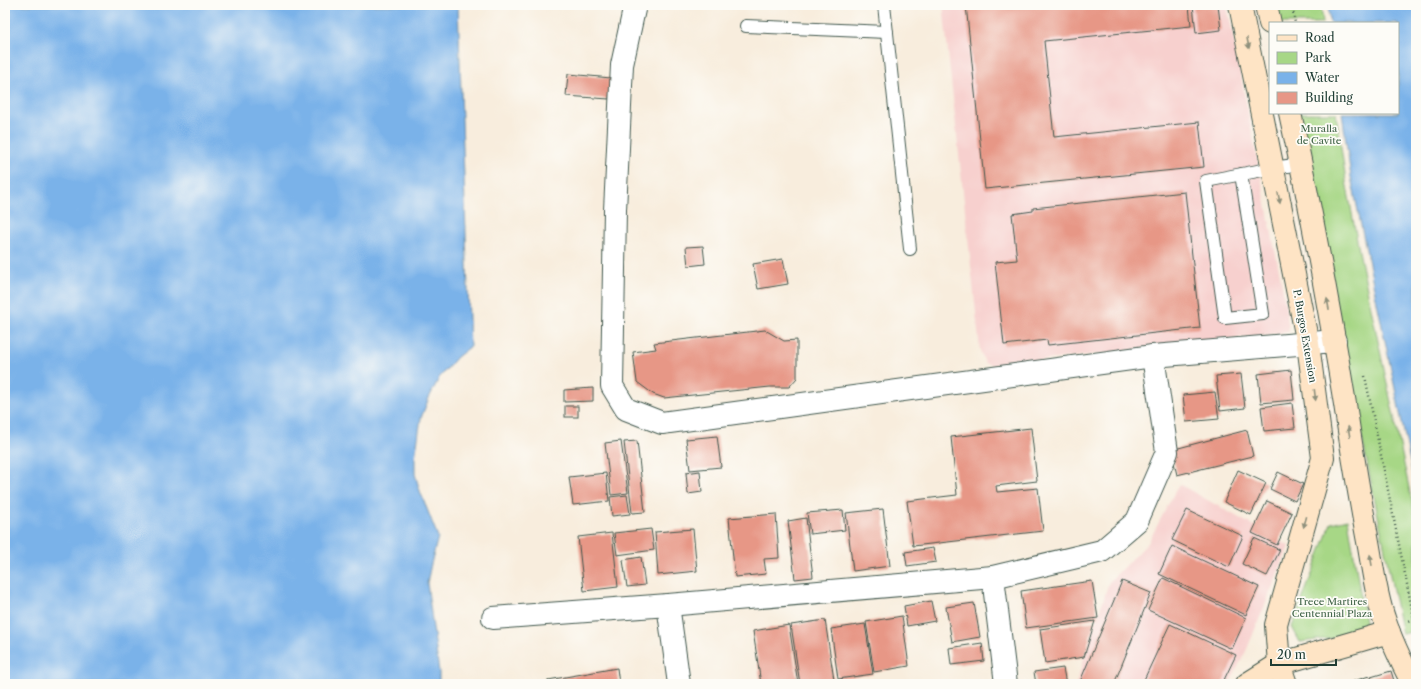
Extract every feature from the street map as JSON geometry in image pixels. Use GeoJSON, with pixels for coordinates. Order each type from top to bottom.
{"type":"FeatureCollection","features":[{"type":"Feature","properties":{"kind":"main road","name":"P. Burgos Extension"},"geometry":{"type":"LineString","coordinates":[[1240,5],[1308,344],[1323,458],[1276,625],[1282,674]]}},
{"type":"Feature","properties":{"kind":"main road"},"geometry":{"type":"LineString","coordinates":[[1266,5],[1270,22]]}},
{"type":"Feature","properties":{"kind":"main road"},"geometry":{"type":"LineString","coordinates":[[1290,114],[1335,342],[1375,580],[1383,616],[1402,663],[1413,684]]}},
{"type":"Feature","properties":{"kind":"main road"},"geometry":{"type":"LineString","coordinates":[[1247,684],[1282,674],[1389,632]]}},
{"type":"Feature","properties":{"kind":"street"},"geometry":{"type":"LineString","coordinates":[[635,5],[622,65],[615,210],[612,386],[626,409],[662,423],[1153,356],[1335,342]]}},
{"type":"Feature","properties":{"kind":"street"},"geometry":{"type":"LineString","coordinates":[[493,618],[668,605],[993,577],[1102,552],[1136,521],[1167,452],[1153,356]]}},
{"type":"Feature","properties":{"kind":"street"},"geometry":{"type":"LineString","coordinates":[[993,577],[1006,684]]}},
{"type":"Feature","properties":{"kind":"street"},"geometry":{"type":"LineString","coordinates":[[668,605],[679,684]]}},
{"type":"Feature","properties":{"kind":"lane"},"geometry":{"type":"LineString","coordinates":[[884,5],[910,249]]}},
{"type":"Feature","properties":{"kind":"lane"},"geometry":{"type":"LineString","coordinates":[[746,26],[887,32]]}},
{"type":"Feature","properties":{"kind":"lane"},"geometry":{"type":"LineString","coordinates":[[1241,174],[1263,314],[1225,318],[1206,181],[1241,174],[1273,168],[1301,164]]}},
{"type":"Feature","properties":{"kind":"path"},"geometry":{"type":"LineString","coordinates":[[1292,5],[1295,22]]}},
{"type":"Feature","properties":{"kind":"shaded area"},"geometry":{"type":"Polygon","coordinates":[[[943,5],[1227,5],[1285,301],[1289,332],[995,366],[985,363],[980,350],[943,5]]]}},
{"type":"Feature","properties":{"kind":"shaded area"},"geometry":{"type":"Polygon","coordinates":[[[1179,484],[1289,546],[1247,649],[1229,684],[1076,684],[1109,582],[1148,543],[1179,484]]]}},
{"type":"Feature","properties":{"kind":"green space"},"geometry":{"type":"Polygon","coordinates":[[[1274,5],[1321,5],[1323,22],[1278,22],[1274,5]]]}},
{"type":"Feature","properties":{"kind":"green space","name":"Muralla de Cavite"},"geometry":{"type":"Polygon","coordinates":[[[1296,114],[1336,114],[1346,181],[1359,251],[1416,521],[1416,631],[1402,634],[1296,114]]]}},
{"type":"Feature","properties":{"kind":"green space","name":"Trece Martires Centennial Plaza"},"geometry":{"type":"Polygon","coordinates":[[[1348,519],[1367,634],[1300,642],[1292,627],[1331,523],[1348,519]]]}},
{"type":"Feature","properties":{"kind":"water"},"geometry":{"type":"Polygon","coordinates":[[[5,5],[458,5],[470,347],[457,357],[439,378],[428,400],[421,418],[415,458],[415,474],[438,537],[427,583],[439,672],[439,684],[5,684],[5,5]]]}},
{"type":"Feature","properties":{"kind":"water"},"geometry":{"type":"Polygon","coordinates":[[[1328,5],[1416,5],[1416,490],[1351,177],[1342,114],[1399,114],[1399,22],[1330,22],[1328,5]]]}},
{"type":"Feature","properties":{"kind":"building"},"geometry":{"type":"Polygon","coordinates":[[[966,5],[1189,5],[1191,26],[1044,41],[1054,137],[1199,122],[1204,167],[985,189],[966,5]]]}},
{"type":"Feature","properties":{"kind":"building"},"geometry":{"type":"Polygon","coordinates":[[[1193,5],[1218,5],[1221,30],[1196,33],[1193,5]]]}},
{"type":"Feature","properties":{"kind":"building"},"geometry":{"type":"Polygon","coordinates":[[[568,74],[611,78],[609,99],[566,96],[568,74]]]}},
{"type":"Feature","properties":{"kind":"building"},"geometry":{"type":"Polygon","coordinates":[[[1185,192],[1200,328],[1048,345],[1047,340],[1004,345],[995,262],[1017,260],[1012,214],[1033,211],[1033,208],[1185,192]]]}},
{"type":"Feature","properties":{"kind":"building"},"geometry":{"type":"Polygon","coordinates":[[[703,246],[705,264],[688,266],[686,247],[703,246]]]}},
{"type":"Feature","properties":{"kind":"building"},"geometry":{"type":"Polygon","coordinates":[[[783,259],[788,284],[758,289],[753,264],[783,259]]]}},
{"type":"Feature","properties":{"kind":"building"},"geometry":{"type":"Polygon","coordinates":[[[765,330],[784,341],[797,340],[797,378],[789,387],[770,387],[664,398],[653,394],[637,382],[633,352],[656,349],[654,343],[765,330]]]}},
{"type":"Feature","properties":{"kind":"building"},"geometry":{"type":"Polygon","coordinates":[[[1291,370],[1294,400],[1261,403],[1258,374],[1291,370]]]}},
{"type":"Feature","properties":{"kind":"building"},"geometry":{"type":"Polygon","coordinates":[[[1241,374],[1245,408],[1220,411],[1216,376],[1241,374]]]}},
{"type":"Feature","properties":{"kind":"building"},"geometry":{"type":"Polygon","coordinates":[[[593,388],[593,401],[564,402],[564,390],[593,388]]]}},
{"type":"Feature","properties":{"kind":"building"},"geometry":{"type":"Polygon","coordinates":[[[1215,392],[1219,419],[1186,422],[1183,395],[1215,392]]]}},
{"type":"Feature","properties":{"kind":"building"},"geometry":{"type":"Polygon","coordinates":[[[1292,403],[1295,428],[1264,431],[1261,407],[1292,403]]]}},
{"type":"Feature","properties":{"kind":"building"},"geometry":{"type":"Polygon","coordinates":[[[565,406],[578,406],[578,417],[565,417],[565,406]]]}},
{"type":"Feature","properties":{"kind":"building"},"geometry":{"type":"Polygon","coordinates":[[[1031,428],[1037,481],[996,486],[997,492],[1038,488],[1043,531],[913,546],[907,501],[957,495],[951,437],[1031,428]]]}},
{"type":"Feature","properties":{"kind":"building"},"geometry":{"type":"Polygon","coordinates":[[[1247,430],[1253,456],[1177,475],[1171,450],[1247,430]]]}},
{"type":"Feature","properties":{"kind":"building"},"geometry":{"type":"Polygon","coordinates":[[[717,436],[721,467],[690,470],[686,439],[717,436]]]}},
{"type":"Feature","properties":{"kind":"building"},"geometry":{"type":"Polygon","coordinates":[[[621,441],[628,493],[611,495],[605,443],[621,441]]]}},
{"type":"Feature","properties":{"kind":"building"},"geometry":{"type":"Polygon","coordinates":[[[637,441],[645,512],[632,513],[624,442],[637,441]]]}},
{"type":"Feature","properties":{"kind":"building"},"geometry":{"type":"Polygon","coordinates":[[[1238,470],[1266,483],[1251,515],[1224,502],[1238,470]]]}},
{"type":"Feature","properties":{"kind":"building"},"geometry":{"type":"Polygon","coordinates":[[[700,471],[702,492],[688,494],[686,473],[700,471]]]}},
{"type":"Feature","properties":{"kind":"building"},"geometry":{"type":"Polygon","coordinates":[[[1278,472],[1303,484],[1295,501],[1270,489],[1278,472]]]}},
{"type":"Feature","properties":{"kind":"building"},"geometry":{"type":"Polygon","coordinates":[[[606,473],[609,501],[573,505],[569,477],[606,473]]]}},
{"type":"Feature","properties":{"kind":"building"},"geometry":{"type":"Polygon","coordinates":[[[627,495],[630,514],[612,516],[610,497],[627,495]]]}},
{"type":"Feature","properties":{"kind":"building"},"geometry":{"type":"Polygon","coordinates":[[[1267,501],[1292,513],[1277,545],[1252,533],[1267,501]]]}},
{"type":"Feature","properties":{"kind":"building"},"geometry":{"type":"Polygon","coordinates":[[[883,509],[890,566],[853,571],[846,513],[883,509]]]}},
{"type":"Feature","properties":{"kind":"building"},"geometry":{"type":"Polygon","coordinates":[[[843,510],[845,530],[810,534],[807,513],[843,510]]]}},
{"type":"Feature","properties":{"kind":"building"},"geometry":{"type":"Polygon","coordinates":[[[1187,510],[1243,536],[1229,567],[1172,540],[1187,510]]]}},
{"type":"Feature","properties":{"kind":"building"},"geometry":{"type":"Polygon","coordinates":[[[776,514],[779,558],[764,559],[766,574],[735,577],[729,518],[776,514]]]}},
{"type":"Feature","properties":{"kind":"building"},"geometry":{"type":"Polygon","coordinates":[[[806,518],[813,577],[795,579],[788,521],[806,518]]]}},
{"type":"Feature","properties":{"kind":"building"},"geometry":{"type":"Polygon","coordinates":[[[651,529],[654,550],[617,555],[614,533],[651,529]]]}},
{"type":"Feature","properties":{"kind":"building"},"geometry":{"type":"Polygon","coordinates":[[[693,529],[697,571],[658,575],[655,532],[693,529]]]}},
{"type":"Feature","properties":{"kind":"building"},"geometry":{"type":"Polygon","coordinates":[[[612,533],[618,587],[584,591],[578,537],[612,533]]]}},
{"type":"Feature","properties":{"kind":"building"},"geometry":{"type":"Polygon","coordinates":[[[1254,538],[1280,550],[1267,576],[1242,564],[1254,538]]]}},
{"type":"Feature","properties":{"kind":"building"},"geometry":{"type":"Polygon","coordinates":[[[1172,546],[1259,587],[1246,615],[1159,574],[1172,546]]]}},
{"type":"Feature","properties":{"kind":"building"},"geometry":{"type":"Polygon","coordinates":[[[933,548],[936,562],[907,566],[905,552],[933,548]]]}},
{"type":"Feature","properties":{"kind":"building"},"geometry":{"type":"Polygon","coordinates":[[[641,557],[645,585],[627,587],[623,560],[641,557]]]}},
{"type":"Feature","properties":{"kind":"building"},"geometry":{"type":"Polygon","coordinates":[[[1163,578],[1246,618],[1232,649],[1148,610],[1163,578]]]}},
{"type":"Feature","properties":{"kind":"building"},"geometry":{"type":"Polygon","coordinates":[[[1092,581],[1098,618],[1026,628],[1021,591],[1092,581]]]}},
{"type":"Feature","properties":{"kind":"building"},"geometry":{"type":"Polygon","coordinates":[[[1122,581],[1151,593],[1114,684],[1079,684],[1122,581]]]}},
{"type":"Feature","properties":{"kind":"building"},"geometry":{"type":"Polygon","coordinates":[[[931,601],[935,621],[907,626],[904,606],[931,601]]]}},
{"type":"Feature","properties":{"kind":"building"},"geometry":{"type":"Polygon","coordinates":[[[974,603],[980,637],[952,642],[946,607],[974,603]]]}},
{"type":"Feature","properties":{"kind":"building"},"geometry":{"type":"Polygon","coordinates":[[[902,616],[909,666],[874,672],[866,622],[902,616]]]}},
{"type":"Feature","properties":{"kind":"building"},"geometry":{"type":"Polygon","coordinates":[[[825,620],[834,680],[800,684],[791,625],[825,620]]]}},
{"type":"Feature","properties":{"kind":"building"},"geometry":{"type":"Polygon","coordinates":[[[1095,621],[1084,657],[1045,663],[1040,629],[1095,621]]]}},
{"type":"Feature","properties":{"kind":"building"},"geometry":{"type":"Polygon","coordinates":[[[865,624],[873,674],[838,679],[831,629],[865,624]]]}},
{"type":"Feature","properties":{"kind":"building"},"geometry":{"type":"Polygon","coordinates":[[[1170,624],[1236,655],[1222,684],[1142,684],[1170,624]]]}},
{"type":"Feature","properties":{"kind":"building"},"geometry":{"type":"Polygon","coordinates":[[[789,625],[798,684],[761,684],[753,631],[789,625]]]}},
{"type":"Feature","properties":{"kind":"building"},"geometry":{"type":"Polygon","coordinates":[[[982,643],[984,661],[951,665],[949,648],[982,643]]]}},
{"type":"Feature","properties":{"kind":"building"},"geometry":{"type":"Polygon","coordinates":[[[617,668],[619,684],[549,684],[548,680],[617,668]]]}},
{"type":"Feature","properties":{"kind":"building"},"geometry":{"type":"Polygon","coordinates":[[[1063,668],[1066,684],[1036,684],[1034,672],[1063,668]]]}},
{"type":"Feature","properties":{"kind":"building"},"geometry":{"type":"Polygon","coordinates":[[[1391,671],[1395,684],[1374,684],[1371,677],[1391,671]]]}},
{"type":"Feature","properties":{"kind":"building"},"geometry":{"type":"Polygon","coordinates":[[[1369,676],[1372,684],[1352,684],[1351,682],[1369,676]]]}}]}
